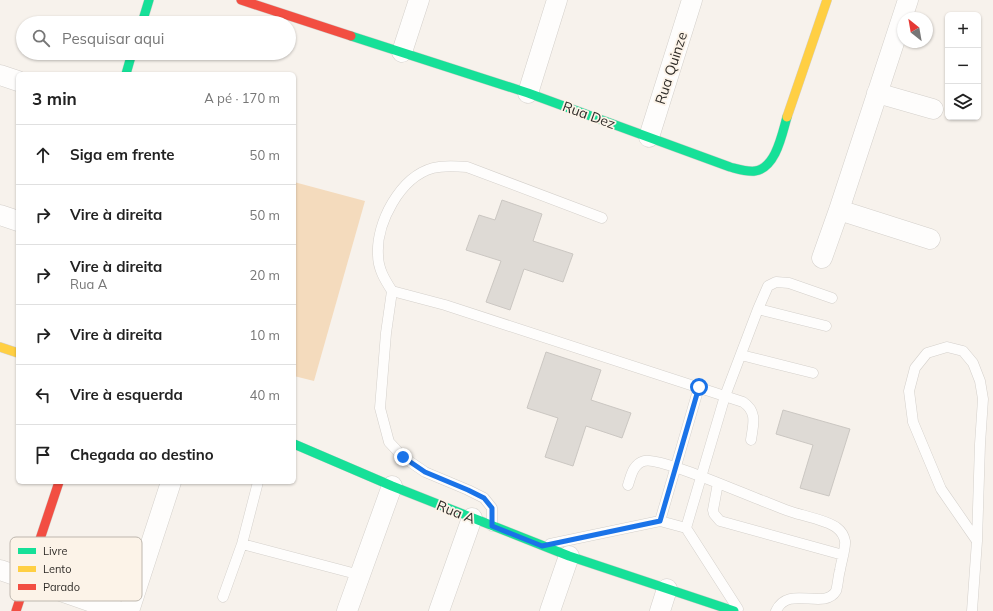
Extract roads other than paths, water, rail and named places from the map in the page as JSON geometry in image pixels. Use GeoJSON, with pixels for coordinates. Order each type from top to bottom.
{"type":"FeatureCollection","features":[{"type":"Feature","properties":{"kind":"street"},"geometry":{"type":"LineString","coordinates":[[144,16],[149,0]]}},
{"type":"Feature","properties":{"kind":"street","name":"Rua Dez"},"geometry":{"type":"LineString","coordinates":[[241,0],[276,6],[402,52],[528,93],[730,167],[751,172],[762,170],[775,154],[827,0]]}},
{"type":"Feature","properties":{"kind":"street"},"geometry":{"type":"LineString","coordinates":[[402,52],[419,0]]}},
{"type":"Feature","properties":{"kind":"street"},"geometry":{"type":"LineString","coordinates":[[528,93],[557,0]]}},
{"type":"Feature","properties":{"kind":"street","name":"Rua Quinze"},"geometry":{"type":"LineString","coordinates":[[649,137],[692,0]]}},
{"type":"Feature","properties":{"kind":"street"},"geometry":{"type":"LineString","coordinates":[[822,258],[908,0]]}},
{"type":"Feature","properties":{"kind":"street"},"geometry":{"type":"LineString","coordinates":[[127,72],[130,60]]}},
{"type":"Feature","properties":{"kind":"street"},"geometry":{"type":"LineString","coordinates":[[0,75],[16,80]]}},
{"type":"Feature","properties":{"kind":"street"},"geometry":{"type":"LineString","coordinates":[[877,93],[933,109]]}},
{"type":"Feature","properties":{"kind":"street"},"geometry":{"type":"LineString","coordinates":[[839,210],[930,240]]}},
{"type":"Feature","properties":{"kind":"street"},"geometry":{"type":"LineString","coordinates":[[0,215],[16,220]]}},
{"type":"Feature","properties":{"kind":"street"},"geometry":{"type":"LineString","coordinates":[[0,347],[16,352]]}},
{"type":"Feature","properties":{"kind":"street","name":"Rua A"},"geometry":{"type":"LineString","coordinates":[[296,445],[392,486],[568,556],[734,611]]}},
{"type":"Feature","properties":{"kind":"street"},"geometry":{"type":"LineString","coordinates":[[40,537],[58,484]]}},
{"type":"Feature","properties":{"kind":"street"},"geometry":{"type":"LineString","coordinates":[[142,571],[170,484]]}},
{"type":"Feature","properties":{"kind":"street"},"geometry":{"type":"LineString","coordinates":[[347,611],[392,486]]}},
{"type":"Feature","properties":{"kind":"street"},"geometry":{"type":"LineString","coordinates":[[438,611],[472,518]]}},
{"type":"Feature","properties":{"kind":"street"},"geometry":{"type":"LineString","coordinates":[[550,611],[568,556]]}},
{"type":"Feature","properties":{"kind":"street"},"geometry":{"type":"LineString","coordinates":[[0,570],[10,574]]}},
{"type":"Feature","properties":{"kind":"street"},"geometry":{"type":"LineString","coordinates":[[660,611],[667,589]]}},
{"type":"Feature","properties":{"kind":"street"},"geometry":{"type":"LineString","coordinates":[[16,611],[19,601]]}},
{"type":"Feature","properties":{"kind":"street"},"geometry":{"type":"LineString","coordinates":[[88,601],[118,611]]}},
{"type":"Feature","properties":{"kind":"street"},"geometry":{"type":"LineString","coordinates":[[129,611],[132,601]]}},
{"type":"Feature","properties":{"kind":"lane"},"geometry":{"type":"LineString","coordinates":[[492,526],[492,508],[484,498],[425,472],[403,457],[389,442],[380,408],[386,333],[392,291],[382,276],[378,255],[380,232],[392,203],[402,189],[416,176],[433,168],[448,166],[466,167],[602,218]]}},
{"type":"Feature","properties":{"kind":"lane"},"geometry":{"type":"LineString","coordinates":[[686,528],[725,396],[768,286],[776,282],[790,283],[832,298]]}},
{"type":"Feature","properties":{"kind":"lane"},"geometry":{"type":"LineString","coordinates":[[392,291],[445,304],[743,402],[749,406],[754,419],[751,440]]}},
{"type":"Feature","properties":{"kind":"lane"},"geometry":{"type":"LineString","coordinates":[[758,309],[826,326]]}},
{"type":"Feature","properties":{"kind":"lane"},"geometry":{"type":"LineString","coordinates":[[972,611],[977,541],[983,399],[980,380],[973,363],[963,351],[947,346],[927,353],[915,368],[909,391],[913,422],[941,489],[977,541]]}},
{"type":"Feature","properties":{"kind":"lane"},"geometry":{"type":"LineString","coordinates":[[741,355],[813,374]]}},
{"type":"Feature","properties":{"kind":"lane"},"geometry":{"type":"LineString","coordinates":[[660,521],[699,387]]}},
{"type":"Feature","properties":{"kind":"lane"},"geometry":{"type":"LineString","coordinates":[[628,485],[634,469],[639,463],[644,460],[654,460],[701,476],[718,484],[793,512],[831,524],[837,528],[842,534],[845,542],[835,592],[829,599],[821,603],[790,600],[780,604],[776,611]]}},
{"type":"Feature","properties":{"kind":"lane"},"geometry":{"type":"LineString","coordinates":[[223,597],[242,544],[257,484]]}},
{"type":"Feature","properties":{"kind":"lane"},"geometry":{"type":"LineString","coordinates":[[718,484],[713,510],[714,514],[720,521],[843,555]]}},
{"type":"Feature","properties":{"kind":"lane"},"geometry":{"type":"LineString","coordinates":[[542,546],[660,521],[686,528],[739,611]]}},
{"type":"Feature","properties":{"kind":"lane"},"geometry":{"type":"LineString","coordinates":[[242,544],[360,575]]}}]}
